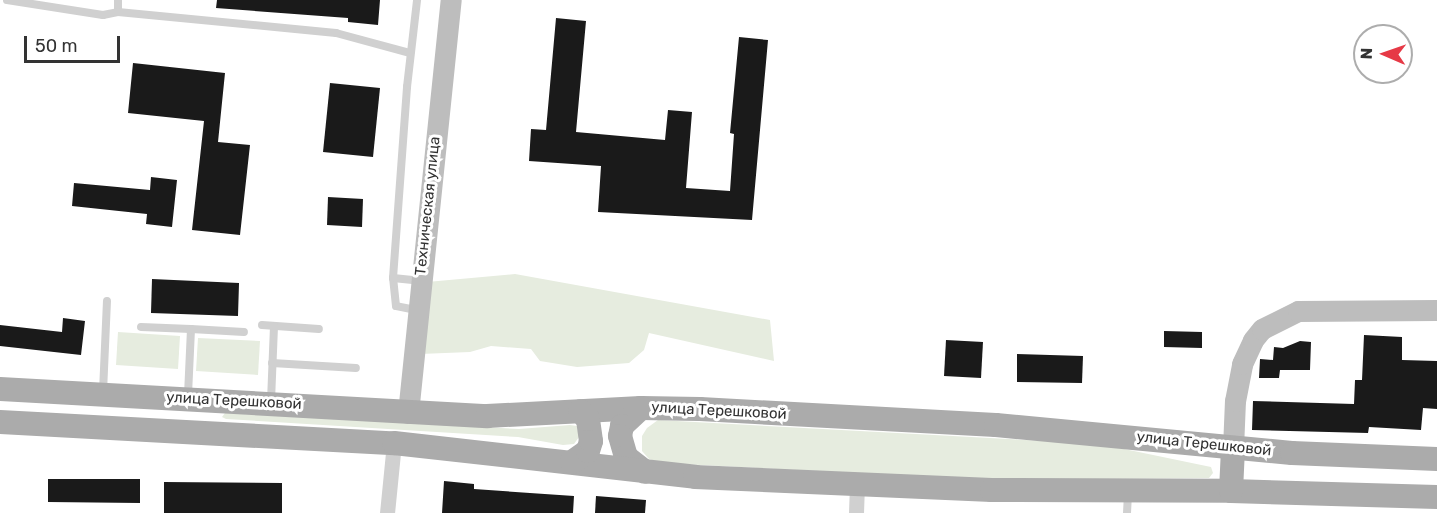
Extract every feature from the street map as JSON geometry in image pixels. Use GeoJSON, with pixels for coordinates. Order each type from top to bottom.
{"type":"FeatureCollection","features":[{"type":"Feature","properties":{"kind":"main road","name":"улица Терешковой"},"geometry":{"type":"LineString","coordinates":[[0,389],[221,399],[486,416],[641,408],[996,426],[1292,453],[1437,459]]}},
{"type":"Feature","properties":{"kind":"main road"},"geometry":{"type":"LineString","coordinates":[[219,433],[212,415],[221,399]]}},
{"type":"Feature","properties":{"kind":"main road"},"geometry":{"type":"LineString","coordinates":[[641,408],[622,426],[620,436],[626,457],[633,465],[645,472]]}},
{"type":"Feature","properties":{"kind":"main road"},"geometry":{"type":"LineString","coordinates":[[572,462],[588,451],[591,441],[588,420],[580,411]]}},
{"type":"Feature","properties":{"kind":"main road"},"geometry":{"type":"LineString","coordinates":[[0,422],[394,443],[695,477],[992,490],[1128,502],[1231,491],[1437,496]]}},
{"type":"Feature","properties":{"kind":"main road"},"geometry":{"type":"LineString","coordinates":[[1231,491],[1233,448]]}},
{"type":"Feature","properties":{"kind":"street","name":"Техническая улица"},"geometry":{"type":"LineString","coordinates":[[408,412],[451,0]]}},
{"type":"Feature","properties":{"kind":"street"},"geometry":{"type":"LineString","coordinates":[[1233,448],[1235,401],[1242,364],[1253,340],[1262,329],[1298,311],[1437,310]]}},
{"type":"Feature","properties":{"kind":"street"},"geometry":{"type":"LineString","coordinates":[[387,513],[394,443]]}},
{"type":"Feature","properties":{"kind":"street"},"geometry":{"type":"LineString","coordinates":[[856,513],[857,484]]}},
{"type":"Feature","properties":{"kind":"lane"},"geometry":{"type":"LineString","coordinates":[[7,0],[103,15],[118,12],[336,33],[411,53]]}},
{"type":"Feature","properties":{"kind":"lane"},"geometry":{"type":"LineString","coordinates":[[118,0],[118,12]]}},
{"type":"Feature","properties":{"kind":"lane"},"geometry":{"type":"LineString","coordinates":[[417,0],[393,278],[396,306],[417,311]]}},
{"type":"Feature","properties":{"kind":"lane"},"geometry":{"type":"LineString","coordinates":[[393,278],[420,281]]}},
{"type":"Feature","properties":{"kind":"lane"},"geometry":{"type":"LineString","coordinates":[[103,394],[107,301]]}},
{"type":"Feature","properties":{"kind":"lane"},"geometry":{"type":"LineString","coordinates":[[262,326],[319,329]]}},
{"type":"Feature","properties":{"kind":"lane"},"geometry":{"type":"LineString","coordinates":[[271,403],[274,326]]}},
{"type":"Feature","properties":{"kind":"lane"},"geometry":{"type":"LineString","coordinates":[[141,327],[244,332]]}},
{"type":"Feature","properties":{"kind":"lane"},"geometry":{"type":"LineString","coordinates":[[188,398],[191,330]]}},
{"type":"Feature","properties":{"kind":"lane"},"geometry":{"type":"LineString","coordinates":[[272,363],[356,368]]}},
{"type":"Feature","properties":{"kind":"shaded area"},"geometry":{"type":"Polygon","coordinates":[[[515,274],[770,320],[774,361],[649,333],[644,350],[629,363],[577,367],[540,361],[531,349],[491,346],[470,352],[420,354],[427,282],[515,274]]]}},
{"type":"Feature","properties":{"kind":"shaded area"},"geometry":{"type":"Polygon","coordinates":[[[118,332],[180,336],[178,369],[116,365],[118,332]]]}},
{"type":"Feature","properties":{"kind":"shaded area"},"geometry":{"type":"Polygon","coordinates":[[[198,338],[260,341],[258,375],[196,371],[198,338]]]}},
{"type":"Feature","properties":{"kind":"shaded area"},"geometry":{"type":"Polygon","coordinates":[[[225,413],[519,429],[570,425],[577,426],[579,437],[574,444],[563,445],[518,437],[226,419],[222,417],[225,413]]]}},
{"type":"Feature","properties":{"kind":"shaded area"},"geometry":{"type":"Polygon","coordinates":[[[658,420],[1100,444],[1211,467],[1213,473],[1209,478],[993,480],[661,463],[649,459],[642,451],[642,436],[647,428],[658,420]]]}},
{"type":"Feature","properties":{"kind":"building"},"geometry":{"type":"Polygon","coordinates":[[[217,0],[380,0],[378,25],[348,22],[348,18],[216,8],[217,0]]]}},
{"type":"Feature","properties":{"kind":"building"},"geometry":{"type":"Polygon","coordinates":[[[556,18],[586,21],[576,132],[665,140],[668,110],[692,112],[686,188],[730,191],[734,134],[730,133],[739,37],[768,40],[752,220],[598,212],[601,166],[529,161],[531,129],[546,130],[556,18]]]}},
{"type":"Feature","properties":{"kind":"building"},"geometry":{"type":"Polygon","coordinates":[[[133,63],[225,73],[218,142],[250,145],[240,235],[192,230],[204,121],[128,113],[133,63]]]}},
{"type":"Feature","properties":{"kind":"building"},"geometry":{"type":"Polygon","coordinates":[[[330,83],[380,88],[373,157],[323,152],[330,83]]]}},
{"type":"Feature","properties":{"kind":"building"},"geometry":{"type":"Polygon","coordinates":[[[151,177],[177,180],[172,227],[146,224],[147,214],[72,206],[74,183],[150,190],[151,177]]]}},
{"type":"Feature","properties":{"kind":"building"},"geometry":{"type":"Polygon","coordinates":[[[328,197],[363,199],[362,227],[327,225],[328,197]]]}},
{"type":"Feature","properties":{"kind":"building"},"geometry":{"type":"Polygon","coordinates":[[[152,279],[239,283],[238,316],[151,313],[152,279]]]}},
{"type":"Feature","properties":{"kind":"building"},"geometry":{"type":"Polygon","coordinates":[[[63,318],[85,321],[81,355],[0,346],[0,325],[62,332],[63,318]]]}},
{"type":"Feature","properties":{"kind":"building"},"geometry":{"type":"Polygon","coordinates":[[[1164,331],[1202,332],[1202,348],[1164,347],[1164,331]]]}},
{"type":"Feature","properties":{"kind":"building"},"geometry":{"type":"Polygon","coordinates":[[[1364,335],[1402,337],[1402,360],[1437,361],[1437,409],[1423,408],[1421,430],[1369,427],[1368,433],[1252,430],[1253,401],[1354,404],[1355,380],[1362,380],[1364,335]]]}},
{"type":"Feature","properties":{"kind":"building"},"geometry":{"type":"Polygon","coordinates":[[[946,340],[983,342],[981,378],[944,376],[946,340]]]}},
{"type":"Feature","properties":{"kind":"building"},"geometry":{"type":"Polygon","coordinates":[[[1300,341],[1311,342],[1310,370],[1280,370],[1279,378],[1259,378],[1260,359],[1273,360],[1274,347],[1283,348],[1300,341]]]}},
{"type":"Feature","properties":{"kind":"building"},"geometry":{"type":"Polygon","coordinates":[[[1017,354],[1083,356],[1082,383],[1017,382],[1017,354]]]}},
{"type":"Feature","properties":{"kind":"building"},"geometry":{"type":"Polygon","coordinates":[[[48,479],[140,479],[140,503],[48,502],[48,479]]]}},
{"type":"Feature","properties":{"kind":"building"},"geometry":{"type":"Polygon","coordinates":[[[444,481],[474,484],[474,489],[574,496],[573,513],[442,513],[444,481]]]}},
{"type":"Feature","properties":{"kind":"building"},"geometry":{"type":"Polygon","coordinates":[[[164,482],[282,483],[282,513],[164,513],[164,482]]]}},
{"type":"Feature","properties":{"kind":"building"},"geometry":{"type":"Polygon","coordinates":[[[596,496],[646,500],[645,513],[595,513],[596,496]]]}}]}
